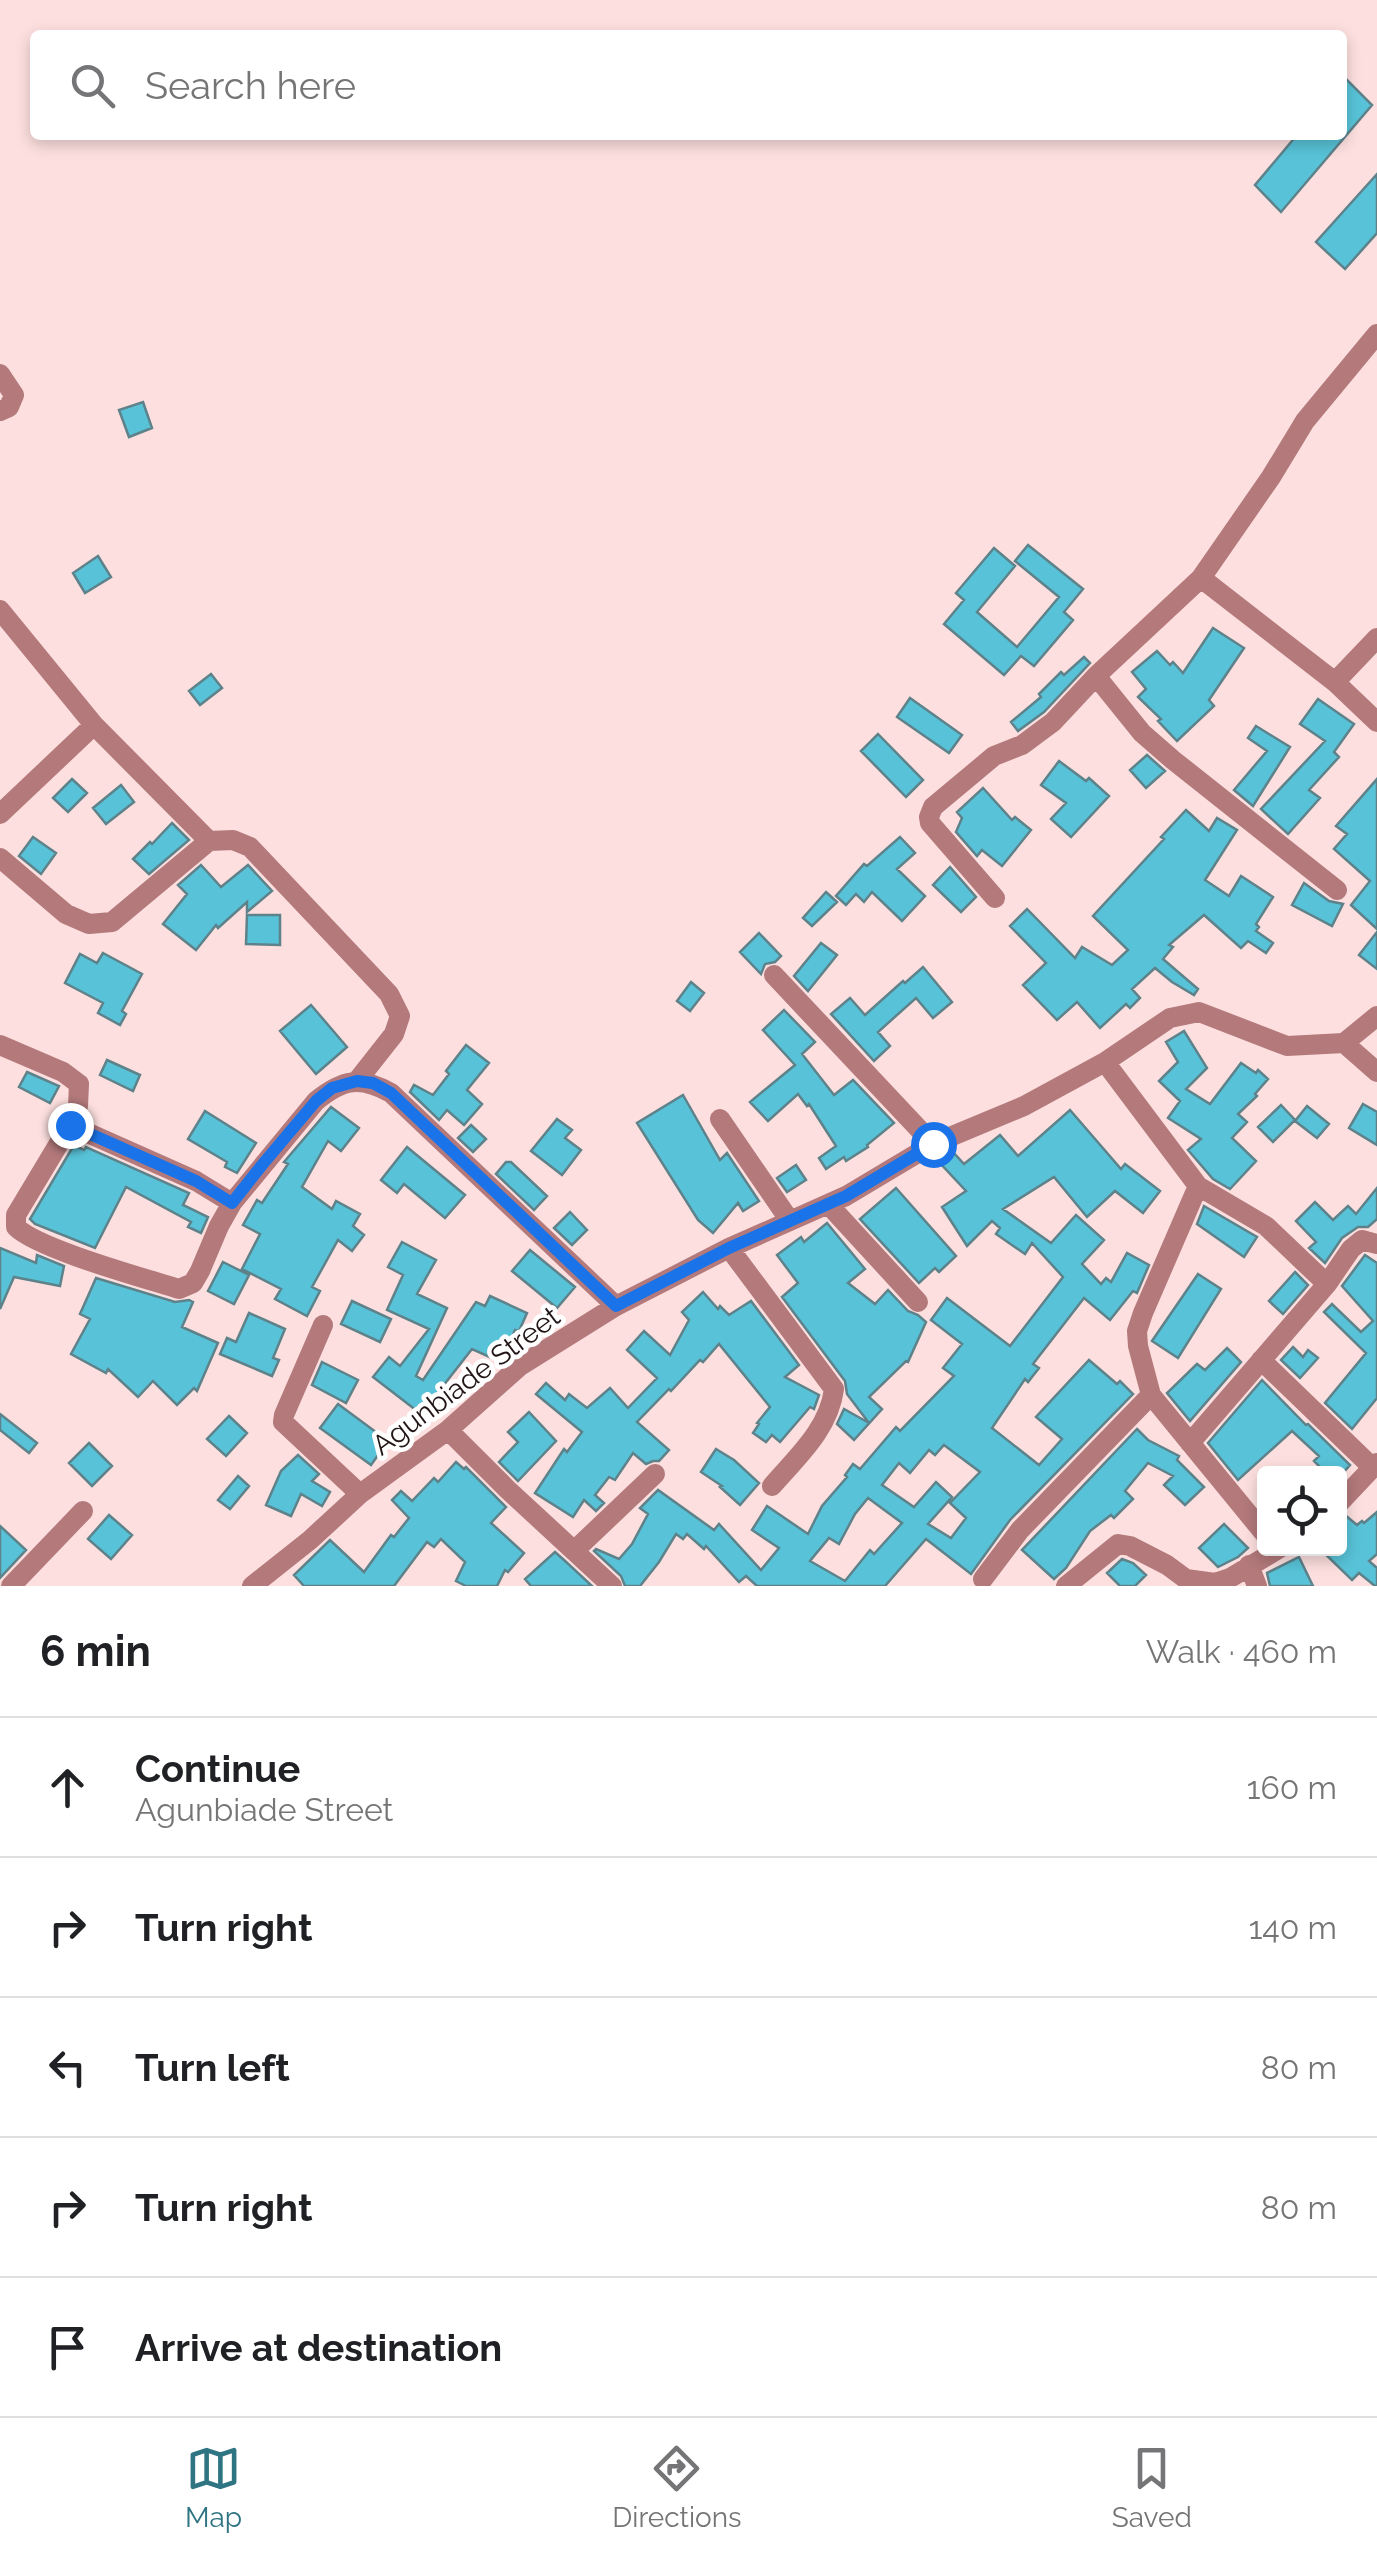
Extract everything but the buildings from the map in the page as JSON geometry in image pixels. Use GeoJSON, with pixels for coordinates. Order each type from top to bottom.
{"type":"FeatureCollection","features":[{"type":"Feature","properties":{"kind":"street"},"geometry":{"type":"LineString","coordinates":[[995,898],[930,823],[933,807],[994,756],[1022,745],[1054,722],[1096,676],[1201,578],[1271,477],[1304,421],[1377,334]]}},
{"type":"Feature","properties":{"kind":"street"},"geometry":{"type":"LineString","coordinates":[[0,374],[14,395],[10,407],[0,411]]}},
{"type":"Feature","properties":{"kind":"street"},"geometry":{"type":"LineString","coordinates":[[1201,578],[1335,682],[1377,722]]}},
{"type":"Feature","properties":{"kind":"street"},"geometry":{"type":"LineString","coordinates":[[0,610],[94,725],[210,841]]}},
{"type":"Feature","properties":{"kind":"street"},"geometry":{"type":"LineString","coordinates":[[1335,682],[1377,638]]}},
{"type":"Feature","properties":{"kind":"street"},"geometry":{"type":"LineString","coordinates":[[1096,676],[1142,733],[1172,760],[1337,890]]}},
{"type":"Feature","properties":{"kind":"street"},"geometry":{"type":"LineString","coordinates":[[0,814],[94,725]]}},
{"type":"Feature","properties":{"kind":"street"},"geometry":{"type":"LineString","coordinates":[[0,858],[66,914],[89,924],[112,922],[210,841],[233,840],[250,847],[389,994],[400,1016],[394,1034],[357,1081]]}},
{"type":"Feature","properties":{"kind":"street"},"geometry":{"type":"LineString","coordinates":[[774,974],[933,1144]]}},
{"type":"Feature","properties":{"kind":"street","name":"Agunbiade Street"},"geometry":{"type":"LineString","coordinates":[[252,1586],[360,1494],[448,1430],[520,1366],[616,1306],[729,1248],[828,1204],[933,1144],[1024,1106],[1105,1062],[1170,1018],[1199,1012],[1286,1046],[1344,1043]]}},
{"type":"Feature","properties":{"kind":"street"},"geometry":{"type":"LineString","coordinates":[[1377,1016],[1344,1043],[1377,1072]]}},
{"type":"Feature","properties":{"kind":"street"},"geometry":{"type":"LineString","coordinates":[[0,1044],[63,1072],[79,1084],[78,1106],[70,1125],[16,1215],[16,1226],[23,1234],[178,1289],[192,1283],[232,1203],[262,1165],[316,1101],[332,1088],[357,1081],[373,1083],[391,1093],[616,1306]]}},
{"type":"Feature","properties":{"kind":"street"},"geometry":{"type":"LineString","coordinates":[[1105,1062],[1198,1186],[1266,1226],[1326,1284]]}},
{"type":"Feature","properties":{"kind":"street"},"geometry":{"type":"LineString","coordinates":[[720,1118],[790,1220]]}},
{"type":"Feature","properties":{"kind":"street"},"geometry":{"type":"LineString","coordinates":[[70,1125],[196,1181],[232,1203]]}},
{"type":"Feature","properties":{"kind":"street"},"geometry":{"type":"LineString","coordinates":[[1198,1186],[1142,1313],[1138,1346],[1151,1395],[1257,1524]]}},
{"type":"Feature","properties":{"kind":"street"},"geometry":{"type":"LineString","coordinates":[[828,1204],[918,1302]]}},
{"type":"Feature","properties":{"kind":"street"},"geometry":{"type":"LineString","coordinates":[[1190,1443],[1326,1284],[1351,1249],[1362,1240],[1377,1244]]}},
{"type":"Feature","properties":{"kind":"street"},"geometry":{"type":"LineString","coordinates":[[729,1248],[834,1389],[829,1413],[813,1440],[772,1486]]}},
{"type":"Feature","properties":{"kind":"street"},"geometry":{"type":"LineString","coordinates":[[322,1324],[283,1422],[360,1494]]}},
{"type":"Feature","properties":{"kind":"street"},"geometry":{"type":"LineString","coordinates":[[1261,1360],[1374,1465],[1347,1494]]}},
{"type":"Feature","properties":{"kind":"street"},"geometry":{"type":"LineString","coordinates":[[983,1579],[1020,1530],[1151,1395]]}},
{"type":"Feature","properties":{"kind":"street"},"geometry":{"type":"LineString","coordinates":[[448,1430],[612,1586]]}},
{"type":"Feature","properties":{"kind":"street"},"geometry":{"type":"LineString","coordinates":[[574,1551],[655,1474]]}},
{"type":"Feature","properties":{"kind":"street"},"geometry":{"type":"LineString","coordinates":[[11,1586],[83,1511]]}},
{"type":"Feature","properties":{"kind":"street"},"geometry":{"type":"LineString","coordinates":[[1066,1586],[1118,1544],[1167,1564],[1186,1579],[1215,1583],[1266,1556]]}},
{"type":"Feature","properties":{"kind":"street"},"geometry":{"type":"LineString","coordinates":[[1249,1565],[1258,1586]]}},
{"type":"Feature","properties":{"kind":"route"},"geometry":{"type":"LineString","coordinates":[[70,1125],[196,1181],[232,1203],[316,1101],[332,1088],[357,1081],[373,1083],[391,1093],[616,1306],[729,1248],[846,1196],[933,1144]]}}]}
